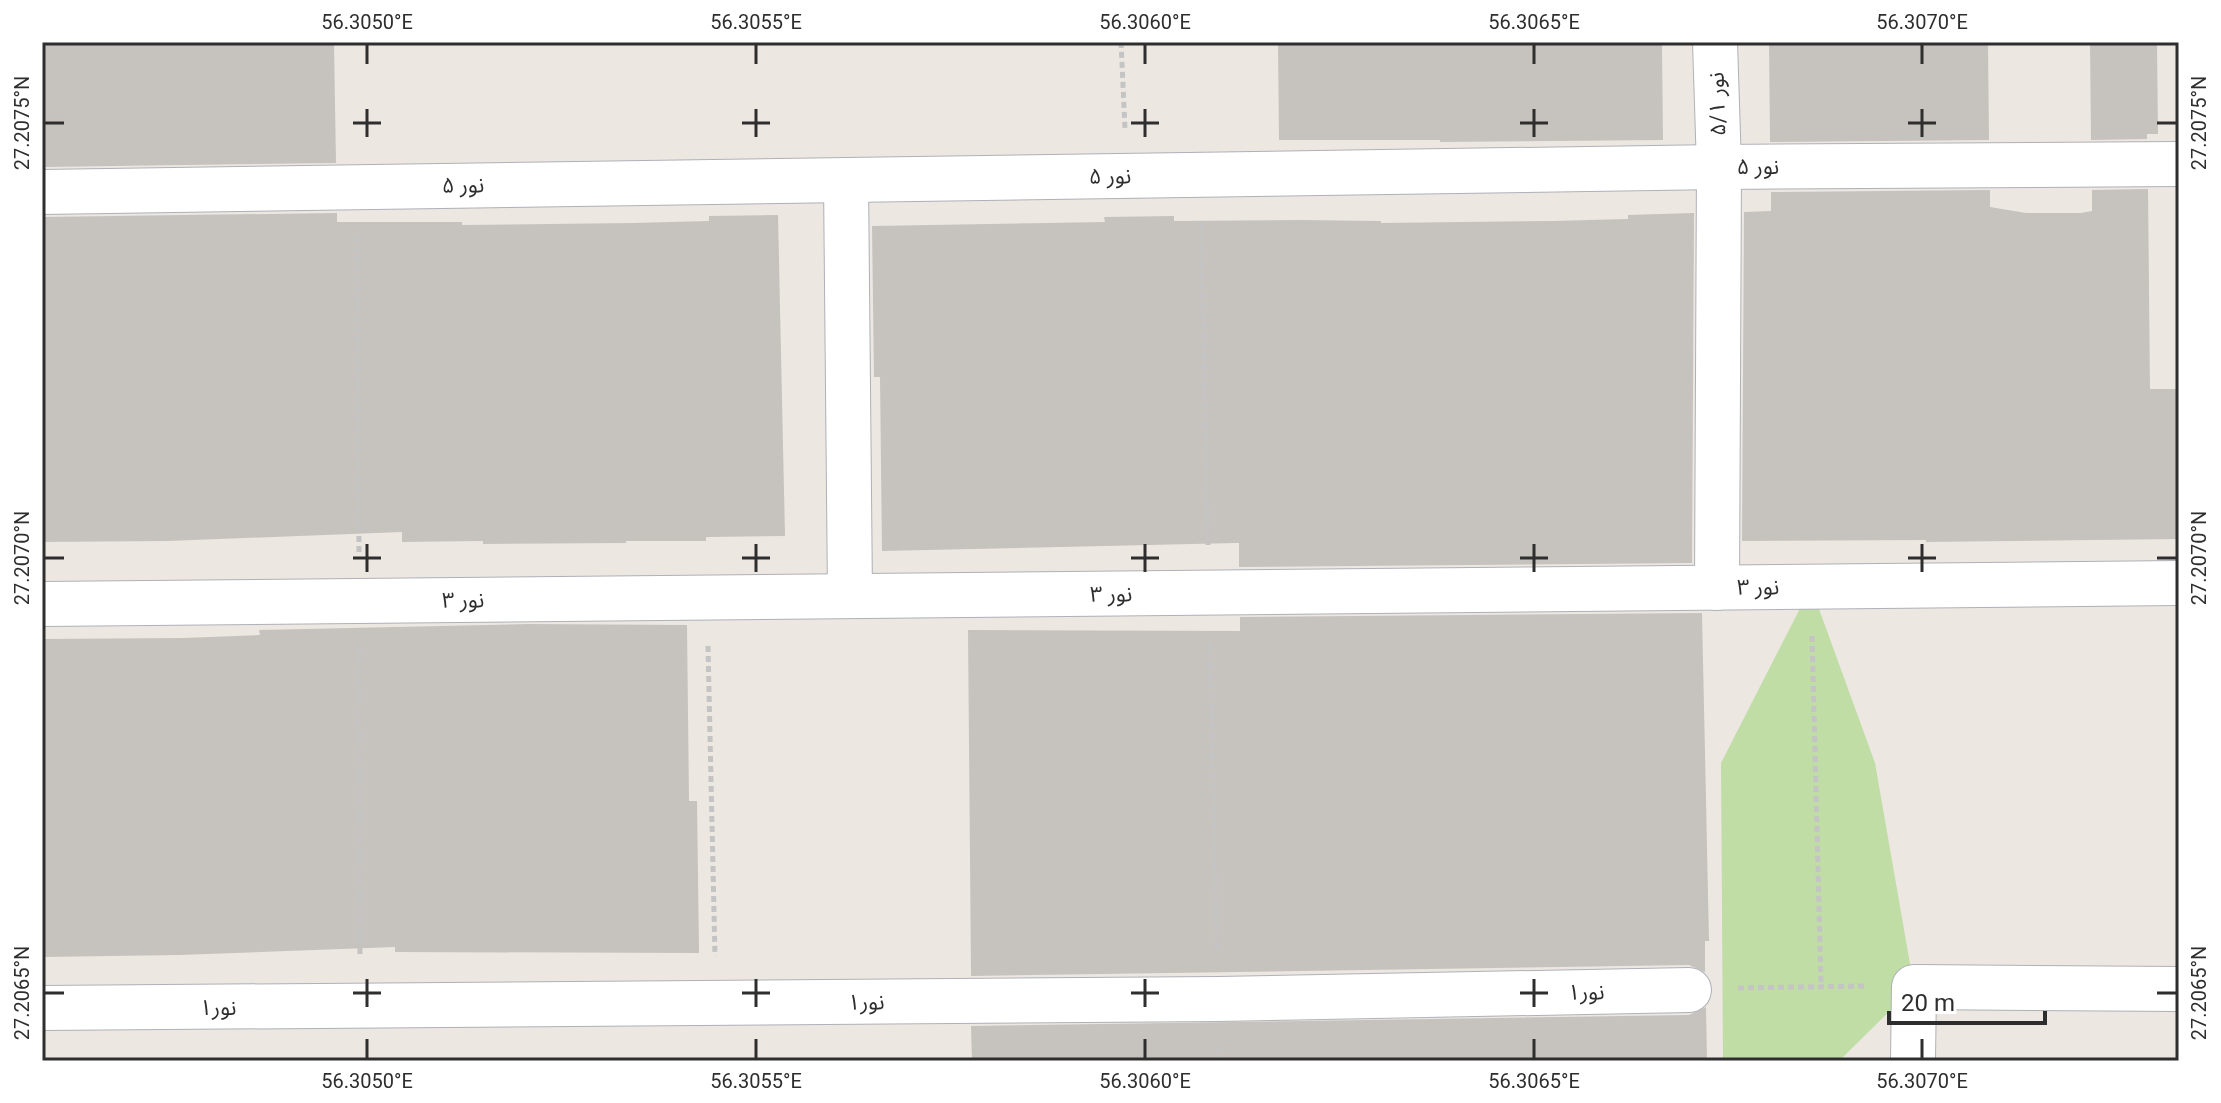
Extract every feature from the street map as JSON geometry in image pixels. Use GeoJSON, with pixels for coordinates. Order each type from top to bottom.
{"type":"FeatureCollection","features":[{"type":"Feature","properties":{"kind":"street","name":"نور ۵/۱"},"geometry":{"type":"LineString","coordinates":[[1715,42],[1719,167],[1717,588]]}},
{"type":"Feature","properties":{"kind":"street","name":"نور ۵"},"geometry":{"type":"LineString","coordinates":[[42,192],[1719,167],[2179,164]]}},
{"type":"Feature","properties":{"kind":"street"},"geometry":{"type":"LineString","coordinates":[[846,180],[850,596]]}},
{"type":"Feature","properties":{"kind":"street","name":"نور ۳"},"geometry":{"type":"LineString","coordinates":[[42,604],[2179,583]]}},
{"type":"Feature","properties":{"kind":"street"},"geometry":{"type":"LineString","coordinates":[[1913,1061],[1914,987],[2179,989]]}},
{"type":"Feature","properties":{"kind":"street","name":"نور۱"},"geometry":{"type":"LineString","coordinates":[[42,1008],[1218,999],[1689,990]]}},
{"type":"Feature","properties":{"kind":"path"},"geometry":{"type":"LineString","coordinates":[[1121,42],[1128,175]]}},
{"type":"Feature","properties":{"kind":"path"},"geometry":{"type":"LineString","coordinates":[[1200,174],[1219,1061]]}},
{"type":"Feature","properties":{"kind":"path"},"geometry":{"type":"LineString","coordinates":[[357,187],[360,1006]]}},
{"type":"Feature","properties":{"kind":"path"},"geometry":{"type":"LineString","coordinates":[[1689,990],[1821,985],[1811,587]]}},
{"type":"Feature","properties":{"kind":"path"},"geometry":{"type":"LineString","coordinates":[[707,597],[716,1003]]}},
{"type":"Feature","properties":{"kind":"green space"},"geometry":{"type":"Polygon","coordinates":[[[1811,587],[1875,763],[1914,987],[1839,1061],[1723,1061],[1721,763],[1811,587]]]}},
{"type":"Feature","properties":{"kind":"building"},"geometry":{"type":"Polygon","coordinates":[[[42,42],[334,42],[336,163],[42,167],[42,42]]]}},
{"type":"Feature","properties":{"kind":"building"},"geometry":{"type":"Polygon","coordinates":[[[1278,42],[1662,42],[1663,140],[1279,140],[1278,42]]]}},
{"type":"Feature","properties":{"kind":"building"},"geometry":{"type":"Polygon","coordinates":[[[1769,42],[1988,42],[1989,140],[1770,142],[1769,42]]]}},
{"type":"Feature","properties":{"kind":"building"},"geometry":{"type":"Polygon","coordinates":[[[2090,42],[2157,42],[2158,134],[2147,134],[2147,139],[2091,140],[2090,42]]]}},
{"type":"Feature","properties":{"kind":"building"},"geometry":{"type":"Polygon","coordinates":[[[2148,189],[2150,389],[2179,389],[2179,539],[1742,541],[1744,212],[1771,211],[1771,192],[1990,190],[1990,207],[2026,213],[2081,213],[2092,211],[2092,190],[2148,189]]]}},
{"type":"Feature","properties":{"kind":"building"},"geometry":{"type":"Polygon","coordinates":[[[337,213],[337,222],[462,222],[462,225],[709,221],[709,216],[778,215],[785,536],[706,537],[706,541],[483,544],[483,541],[402,542],[402,532],[168,541],[42,542],[42,217],[337,213]]]}},
{"type":"Feature","properties":{"kind":"building"},"geometry":{"type":"Polygon","coordinates":[[[1694,213],[1692,563],[1239,567],[1239,543],[882,551],[880,377],[874,377],[872,226],[1105,222],[1104,217],[1174,216],[1174,221],[1552,221],[1694,213]]]}},
{"type":"Feature","properties":{"kind":"building"},"geometry":{"type":"Polygon","coordinates":[[[1702,613],[1709,941],[1705,941],[1705,972],[1689,965],[971,976],[968,630],[1240,631],[1240,617],[1702,613]]]}},
{"type":"Feature","properties":{"kind":"building"},"geometry":{"type":"Polygon","coordinates":[[[529,624],[687,625],[689,801],[697,801],[699,953],[395,952],[395,947],[42,957],[42,639],[183,638],[260,635],[259,630],[529,624]]]}},
{"type":"Feature","properties":{"kind":"building"},"geometry":{"type":"Polygon","coordinates":[[[1706,1007],[1707,1061],[972,1061],[971,1026],[1689,1015],[1706,1007]]]}}]}
